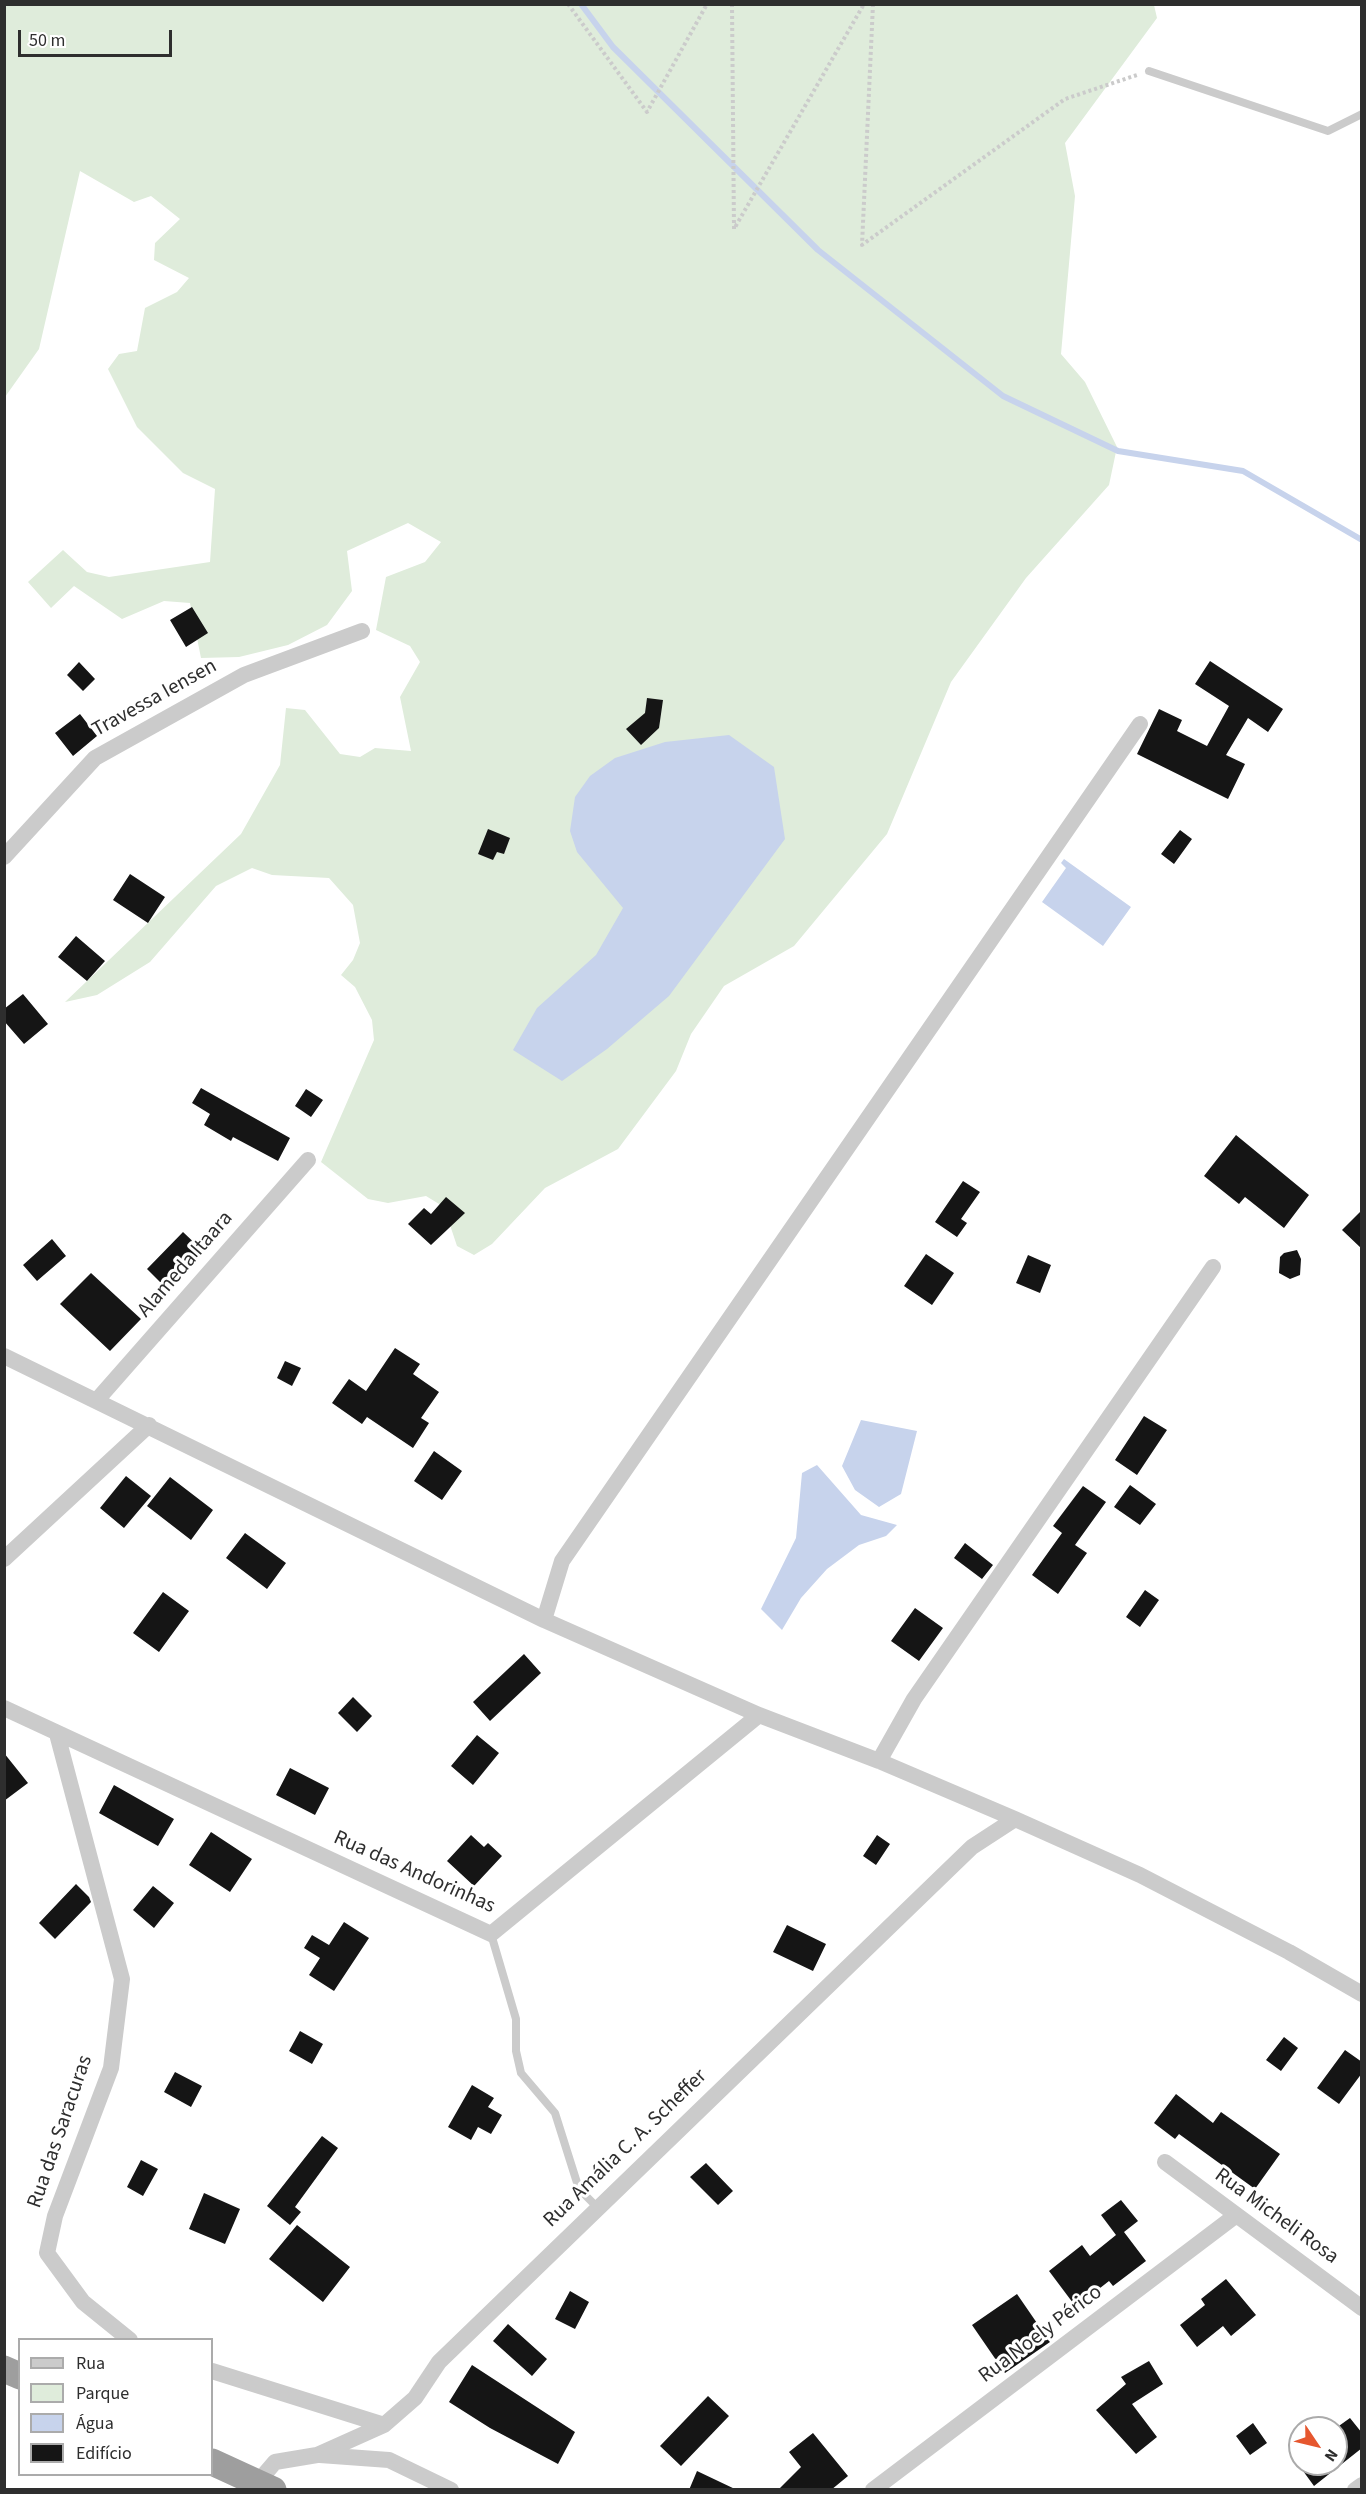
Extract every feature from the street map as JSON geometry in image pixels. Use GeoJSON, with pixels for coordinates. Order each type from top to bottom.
{"type":"FeatureCollection","features":[{"type":"Feature","properties":{"kind":"highway"},"geometry":{"type":"LineString","coordinates":[[4,2369],[18,2375]]}},
{"type":"Feature","properties":{"kind":"highway"},"geometry":{"type":"LineString","coordinates":[[213,2462],[265,2486]]}},
{"type":"Feature","properties":{"kind":"street","name":"Travessa Iensen"},"geometry":{"type":"LineString","coordinates":[[4,857],[95,759],[244,675],[362,631]]}},
{"type":"Feature","properties":{"kind":"street"},"geometry":{"type":"LineString","coordinates":[[544,1620],[562,1561],[1140,724]]}},
{"type":"Feature","properties":{"kind":"street","name":"Alameda Itaara"},"geometry":{"type":"LineString","coordinates":[[97,1400],[308,1160]]}},
{"type":"Feature","properties":{"kind":"street"},"geometry":{"type":"LineString","coordinates":[[879,1761],[914,1700],[1213,1267]]}},
{"type":"Feature","properties":{"kind":"street"},"geometry":{"type":"LineString","coordinates":[[4,1356],[544,1620],[759,1714],[879,1761],[1015,1819],[1140,1875],[1289,1952],[1362,1994]]}},
{"type":"Feature","properties":{"kind":"street"},"geometry":{"type":"LineString","coordinates":[[4,1559],[149,1425]]}},
{"type":"Feature","properties":{"kind":"street","name":"Rua das Andorinhas"},"geometry":{"type":"LineString","coordinates":[[4,1708],[491,1934],[759,1714]]}},
{"type":"Feature","properties":{"kind":"street","name":"Rua das Saracuras"},"geometry":{"type":"LineString","coordinates":[[57,1734],[122,1978],[111,2068],[55,2216],[46,2253],[82,2302],[127,2338]]}},
{"type":"Feature","properties":{"kind":"street","name":"Rua Amália C. A. Scheffer"},"geometry":{"type":"LineString","coordinates":[[265,2486],[275,2462],[317,2455],[384,2425],[415,2398],[439,2362],[972,1847],[1015,1819]]}},
{"type":"Feature","properties":{"kind":"street","name":"Rua Micheli Rosa"},"geometry":{"type":"LineString","coordinates":[[1165,2162],[1362,2308]]}},
{"type":"Feature","properties":{"kind":"street","name":"Rua Noely Périco"},"geometry":{"type":"LineString","coordinates":[[873,2490],[1235,2216]]}},
{"type":"Feature","properties":{"kind":"street"},"geometry":{"type":"LineString","coordinates":[[213,2371],[384,2425]]}},
{"type":"Feature","properties":{"kind":"street"},"geometry":{"type":"LineString","coordinates":[[317,2455],[389,2460],[451,2490]]}},
{"type":"Feature","properties":{"kind":"street"},"geometry":{"type":"LineString","coordinates":[[1355,2490],[1362,2485]]}},
{"type":"Feature","properties":{"kind":"lane"},"geometry":{"type":"LineString","coordinates":[[1149,70],[1328,130],[1362,114]]}},
{"type":"Feature","properties":{"kind":"lane"},"geometry":{"type":"LineString","coordinates":[[491,1934],[516,2019],[516,2051],[521,2073],[555,2113],[579,2189],[598,2208]]}},
{"type":"Feature","properties":{"kind":"path"},"geometry":{"type":"LineString","coordinates":[[568,4],[647,112],[707,4]]}},
{"type":"Feature","properties":{"kind":"path"},"geometry":{"type":"LineString","coordinates":[[732,4],[734,229],[864,4]]}},
{"type":"Feature","properties":{"kind":"path"},"geometry":{"type":"LineString","coordinates":[[873,4],[862,245],[1065,99],[1149,70]]}},
{"type":"Feature","properties":{"kind":"green space"},"geometry":{"type":"Polygon","coordinates":[[[4,5],[1154,5],[1157,18],[1065,143],[1075,196],[1061,354],[1085,382],[1117,447],[1109,485],[1026,578],[951,682],[887,834],[794,946],[724,986],[691,1034],[676,1071],[618,1149],[545,1188],[492,1244],[474,1255],[457,1246],[444,1207],[426,1196],[388,1203],[368,1199],[321,1162],[374,1040],[372,1020],[355,987],[341,975],[353,960],[360,943],[353,905],[329,878],[272,875],[252,868],[216,886],[150,962],[97,995],[65,1002],[241,834],[280,765],[286,708],[305,710],[340,754],[360,757],[375,748],[411,751],[400,697],[420,662],[410,646],[376,630],[386,577],[425,562],[441,542],[408,523],[347,551],[352,591],[327,625],[288,645],[239,657],[201,658],[190,603],[164,601],[122,619],[74,586],[51,608],[28,582],[63,550],[87,572],[109,577],[210,562],[215,489],[183,473],[137,427],[108,369],[119,354],[137,351],[145,308],[177,292],[189,278],[154,260],[155,243],[180,219],[151,196],[134,202],[80,171],[39,349],[5,397],[4,5]]]}},
{"type":"Feature","properties":{"kind":"water"},"geometry":{"type":"Polygon","coordinates":[[[729,735],[774,767],[785,839],[669,996],[607,1049],[562,1081],[513,1050],[537,1008],[596,955],[623,908],[577,852],[570,831],[575,797],[590,776],[615,758],[665,742],[729,735]]]}},
{"type":"Feature","properties":{"kind":"water"},"geometry":{"type":"Polygon","coordinates":[[[1064,859],[1131,907],[1103,946],[1042,902],[1066,868],[1061,863],[1064,859]]]}},
{"type":"Feature","properties":{"kind":"water"},"geometry":{"type":"Polygon","coordinates":[[[861,1420],[917,1431],[901,1494],[879,1507],[855,1490],[842,1466],[861,1420]]]}},
{"type":"Feature","properties":{"kind":"water"},"geometry":{"type":"Polygon","coordinates":[[[817,1465],[861,1515],[897,1525],[886,1536],[859,1545],[827,1569],[801,1598],[782,1630],[761,1609],[796,1538],[802,1473],[817,1465]]]}},
{"type":"Feature","properties":{"kind":"building"},"geometry":{"type":"Polygon","coordinates":[[[192,607],[208,633],[186,647],[170,620],[192,607]]]}},
{"type":"Feature","properties":{"kind":"building"},"geometry":{"type":"Polygon","coordinates":[[[1210,661],[1283,709],[1268,732],[1248,718],[1226,755],[1245,764],[1228,799],[1137,754],[1159,709],[1182,720],[1177,731],[1207,746],[1229,706],[1195,684],[1210,661]]]}},
{"type":"Feature","properties":{"kind":"building"},"geometry":{"type":"Polygon","coordinates":[[[79,662],[95,679],[83,691],[67,675],[79,662]]]}},
{"type":"Feature","properties":{"kind":"building"},"geometry":{"type":"Polygon","coordinates":[[[647,698],[663,700],[659,728],[641,745],[626,729],[645,713],[647,698]]]}},
{"type":"Feature","properties":{"kind":"building"},"geometry":{"type":"Polygon","coordinates":[[[80,714],[97,736],[73,756],[55,733],[80,714]]]}},
{"type":"Feature","properties":{"kind":"building"},"geometry":{"type":"Polygon","coordinates":[[[488,829],[510,838],[504,854],[497,852],[493,860],[478,854],[488,829]]]}},
{"type":"Feature","properties":{"kind":"building"},"geometry":{"type":"Polygon","coordinates":[[[1180,830],[1192,839],[1174,864],[1161,854],[1180,830]]]}},
{"type":"Feature","properties":{"kind":"building"},"geometry":{"type":"Polygon","coordinates":[[[130,874],[165,897],[148,923],[113,900],[130,874]]]}},
{"type":"Feature","properties":{"kind":"building"},"geometry":{"type":"Polygon","coordinates":[[[76,936],[105,961],[87,981],[58,957],[76,936]]]}},
{"type":"Feature","properties":{"kind":"building"},"geometry":{"type":"Polygon","coordinates":[[[23,994],[48,1024],[24,1044],[4,1021],[4,1009],[23,994]]]}},
{"type":"Feature","properties":{"kind":"building"},"geometry":{"type":"Polygon","coordinates":[[[201,1088],[290,1138],[278,1161],[233,1137],[231,1141],[204,1125],[210,1114],[192,1103],[201,1088]]]}},
{"type":"Feature","properties":{"kind":"building"},"geometry":{"type":"Polygon","coordinates":[[[306,1089],[323,1100],[311,1117],[295,1106],[306,1089]]]}},
{"type":"Feature","properties":{"kind":"building"},"geometry":{"type":"Polygon","coordinates":[[[1236,1135],[1309,1195],[1284,1228],[1245,1197],[1239,1204],[1204,1176],[1236,1135]]]}},
{"type":"Feature","properties":{"kind":"building"},"geometry":{"type":"Polygon","coordinates":[[[963,1181],[980,1192],[961,1219],[967,1223],[957,1237],[935,1222],[963,1181]]]}},
{"type":"Feature","properties":{"kind":"building"},"geometry":{"type":"Polygon","coordinates":[[[446,1197],[465,1213],[431,1245],[408,1224],[424,1208],[431,1214],[446,1197]]]}},
{"type":"Feature","properties":{"kind":"building"},"geometry":{"type":"Polygon","coordinates":[[[1362,1210],[1362,1249],[1342,1230],[1362,1210]]]}},
{"type":"Feature","properties":{"kind":"building"},"geometry":{"type":"Polygon","coordinates":[[[183,1232],[203,1251],[166,1288],[147,1269],[183,1232]]]}},
{"type":"Feature","properties":{"kind":"building"},"geometry":{"type":"Polygon","coordinates":[[[52,1239],[66,1256],[37,1281],[23,1265],[52,1239]]]}},
{"type":"Feature","properties":{"kind":"building"},"geometry":{"type":"Polygon","coordinates":[[[1297,1250],[1301,1259],[1300,1275],[1290,1279],[1279,1273],[1280,1257],[1284,1253],[1297,1250]]]}},
{"type":"Feature","properties":{"kind":"building"},"geometry":{"type":"Polygon","coordinates":[[[926,1254],[954,1273],[932,1305],[904,1286],[926,1254]]]}},
{"type":"Feature","properties":{"kind":"building"},"geometry":{"type":"Polygon","coordinates":[[[1028,1255],[1051,1265],[1040,1293],[1016,1283],[1028,1255]]]}},
{"type":"Feature","properties":{"kind":"building"},"geometry":{"type":"Polygon","coordinates":[[[91,1273],[141,1319],[110,1351],[60,1304],[91,1273]]]}},
{"type":"Feature","properties":{"kind":"building"},"geometry":{"type":"Polygon","coordinates":[[[395,1348],[420,1364],[413,1374],[439,1392],[421,1418],[429,1423],[413,1448],[367,1417],[362,1424],[332,1403],[349,1379],[366,1391],[395,1348]]]}},
{"type":"Feature","properties":{"kind":"building"},"geometry":{"type":"Polygon","coordinates":[[[285,1361],[301,1368],[292,1386],[277,1378],[285,1361]]]}},
{"type":"Feature","properties":{"kind":"building"},"geometry":{"type":"Polygon","coordinates":[[[1144,1416],[1167,1430],[1137,1475],[1115,1460],[1144,1416]]]}},
{"type":"Feature","properties":{"kind":"building"},"geometry":{"type":"Polygon","coordinates":[[[434,1451],[462,1471],[442,1500],[414,1481],[434,1451]]]}},
{"type":"Feature","properties":{"kind":"building"},"geometry":{"type":"Polygon","coordinates":[[[126,1476],[151,1496],[124,1528],[100,1508],[126,1476]]]}},
{"type":"Feature","properties":{"kind":"building"},"geometry":{"type":"Polygon","coordinates":[[[170,1477],[213,1510],[191,1540],[147,1506],[170,1477]]]}},
{"type":"Feature","properties":{"kind":"building"},"geometry":{"type":"Polygon","coordinates":[[[1130,1485],[1156,1504],[1140,1525],[1114,1507],[1130,1485]]]}},
{"type":"Feature","properties":{"kind":"building"},"geometry":{"type":"Polygon","coordinates":[[[1083,1486],[1106,1502],[1075,1545],[1087,1553],[1058,1594],[1032,1575],[1062,1533],[1053,1526],[1083,1486]]]}},
{"type":"Feature","properties":{"kind":"building"},"geometry":{"type":"Polygon","coordinates":[[[245,1533],[286,1563],[267,1589],[226,1558],[245,1533]]]}},
{"type":"Feature","properties":{"kind":"building"},"geometry":{"type":"Polygon","coordinates":[[[965,1543],[993,1565],[982,1579],[954,1558],[965,1543]]]}},
{"type":"Feature","properties":{"kind":"building"},"geometry":{"type":"Polygon","coordinates":[[[1145,1590],[1159,1600],[1140,1627],[1126,1617],[1145,1590]]]}},
{"type":"Feature","properties":{"kind":"building"},"geometry":{"type":"Polygon","coordinates":[[[163,1592],[189,1611],[159,1652],[133,1633],[163,1592]]]}},
{"type":"Feature","properties":{"kind":"building"},"geometry":{"type":"Polygon","coordinates":[[[915,1608],[943,1628],[919,1661],[891,1641],[915,1608]]]}},
{"type":"Feature","properties":{"kind":"building"},"geometry":{"type":"Polygon","coordinates":[[[524,1654],[541,1673],[490,1721],[473,1702],[524,1654]]]}},
{"type":"Feature","properties":{"kind":"building"},"geometry":{"type":"Polygon","coordinates":[[[353,1697],[372,1716],[357,1732],[338,1713],[353,1697]]]}},
{"type":"Feature","properties":{"kind":"building"},"geometry":{"type":"Polygon","coordinates":[[[477,1735],[499,1753],[473,1785],[451,1766],[477,1735]]]}},
{"type":"Feature","properties":{"kind":"building"},"geometry":{"type":"Polygon","coordinates":[[[4,1753],[28,1783],[4,1801],[4,1753]]]}},
{"type":"Feature","properties":{"kind":"building"},"geometry":{"type":"Polygon","coordinates":[[[290,1768],[329,1788],[315,1815],[276,1795],[290,1768]]]}},
{"type":"Feature","properties":{"kind":"building"},"geometry":{"type":"Polygon","coordinates":[[[114,1785],[174,1819],[158,1846],[99,1813],[114,1785]]]}},
{"type":"Feature","properties":{"kind":"building"},"geometry":{"type":"Polygon","coordinates":[[[211,1832],[252,1859],[230,1892],[189,1865],[211,1832]]]}},
{"type":"Feature","properties":{"kind":"building"},"geometry":{"type":"Polygon","coordinates":[[[471,1835],[484,1847],[488,1843],[502,1856],[474,1886],[447,1861],[471,1835]]]}},
{"type":"Feature","properties":{"kind":"building"},"geometry":{"type":"Polygon","coordinates":[[[877,1835],[890,1844],[876,1865],[863,1856],[877,1835]]]}},
{"type":"Feature","properties":{"kind":"building"},"geometry":{"type":"Polygon","coordinates":[[[76,1884],[91,1902],[55,1939],[39,1923],[76,1884]]]}},
{"type":"Feature","properties":{"kind":"building"},"geometry":{"type":"Polygon","coordinates":[[[153,1886],[174,1903],[154,1928],[133,1910],[153,1886]]]}},
{"type":"Feature","properties":{"kind":"building"},"geometry":{"type":"Polygon","coordinates":[[[344,1922],[369,1938],[334,1991],[309,1975],[320,1958],[304,1948],[312,1935],[329,1945],[344,1922]]]}},
{"type":"Feature","properties":{"kind":"building"},"geometry":{"type":"Polygon","coordinates":[[[787,1925],[826,1944],[813,1971],[773,1952],[787,1925]]]}},
{"type":"Feature","properties":{"kind":"building"},"geometry":{"type":"Polygon","coordinates":[[[300,2031],[323,2044],[312,2064],[289,2051],[300,2031]]]}},
{"type":"Feature","properties":{"kind":"building"},"geometry":{"type":"Polygon","coordinates":[[[1284,2037],[1298,2048],[1281,2071],[1266,2060],[1284,2037]]]}},
{"type":"Feature","properties":{"kind":"building"},"geometry":{"type":"Polygon","coordinates":[[[1345,2050],[1362,2062],[1362,2073],[1339,2104],[1317,2088],[1345,2050]]]}},
{"type":"Feature","properties":{"kind":"building"},"geometry":{"type":"Polygon","coordinates":[[[175,2072],[202,2086],[191,2107],[164,2092],[175,2072]]]}},
{"type":"Feature","properties":{"kind":"building"},"geometry":{"type":"Polygon","coordinates":[[[472,2085],[494,2098],[488,2107],[502,2115],[491,2134],[478,2127],[471,2140],[448,2127],[472,2085]]]}},
{"type":"Feature","properties":{"kind":"building"},"geometry":{"type":"Polygon","coordinates":[[[1176,2094],[1213,2123],[1221,2112],[1280,2154],[1255,2189],[1179,2134],[1175,2139],[1154,2123],[1176,2094]]]}},
{"type":"Feature","properties":{"kind":"building"},"geometry":{"type":"Polygon","coordinates":[[[322,2136],[338,2148],[295,2207],[301,2212],[290,2225],[267,2206],[322,2136]]]}},
{"type":"Feature","properties":{"kind":"building"},"geometry":{"type":"Polygon","coordinates":[[[141,2160],[158,2169],[143,2196],[127,2187],[141,2160]]]}},
{"type":"Feature","properties":{"kind":"building"},"geometry":{"type":"Polygon","coordinates":[[[706,2163],[733,2191],[718,2205],[690,2177],[706,2163]]]}},
{"type":"Feature","properties":{"kind":"building"},"geometry":{"type":"Polygon","coordinates":[[[204,2193],[240,2209],[225,2244],[189,2229],[204,2193]]]}},
{"type":"Feature","properties":{"kind":"building"},"geometry":{"type":"Polygon","coordinates":[[[1121,2200],[1138,2221],[1124,2232],[1146,2261],[1113,2286],[1109,2281],[1076,2307],[1049,2271],[1082,2245],[1090,2256],[1116,2235],[1101,2215],[1121,2200]]]}},
{"type":"Feature","properties":{"kind":"building"},"geometry":{"type":"Polygon","coordinates":[[[297,2225],[350,2267],[323,2302],[269,2259],[297,2225]]]}},
{"type":"Feature","properties":{"kind":"building"},"geometry":{"type":"Polygon","coordinates":[[[1226,2279],[1256,2315],[1231,2336],[1223,2326],[1197,2347],[1180,2325],[1205,2305],[1201,2299],[1226,2279]]]}},
{"type":"Feature","properties":{"kind":"building"},"geometry":{"type":"Polygon","coordinates":[[[570,2291],[589,2302],[575,2329],[555,2319],[570,2291]]]}},
{"type":"Feature","properties":{"kind":"building"},"geometry":{"type":"Polygon","coordinates":[[[1017,2294],[1050,2342],[1005,2373],[972,2325],[1017,2294]]]}},
{"type":"Feature","properties":{"kind":"building"},"geometry":{"type":"Polygon","coordinates":[[[508,2324],[547,2359],[532,2376],[493,2341],[508,2324]]]}},
{"type":"Feature","properties":{"kind":"building"},"geometry":{"type":"Polygon","coordinates":[[[1149,2361],[1163,2384],[1132,2404],[1157,2437],[1136,2454],[1096,2410],[1126,2384],[1121,2377],[1149,2361]]]}},
{"type":"Feature","properties":{"kind":"building"},"geometry":{"type":"Polygon","coordinates":[[[472,2365],[575,2432],[558,2464],[490,2428],[449,2402],[472,2365]]]}},
{"type":"Feature","properties":{"kind":"building"},"geometry":{"type":"Polygon","coordinates":[[[708,2396],[729,2416],[681,2466],[660,2446],[708,2396]]]}},
{"type":"Feature","properties":{"kind":"building"},"geometry":{"type":"Polygon","coordinates":[[[1350,2418],[1362,2433],[1362,2448],[1348,2459],[1348,2419],[1350,2418]]]}},
{"type":"Feature","properties":{"kind":"building"},"geometry":{"type":"Polygon","coordinates":[[[1253,2423],[1267,2443],[1250,2455],[1236,2436],[1253,2423]]]}},
{"type":"Feature","properties":{"kind":"building"},"geometry":{"type":"Polygon","coordinates":[[[813,2433],[848,2476],[831,2490],[778,2490],[801,2467],[789,2452],[813,2433]]]}},
{"type":"Feature","properties":{"kind":"building"},"geometry":{"type":"Polygon","coordinates":[[[697,2471],[737,2490],[689,2490],[697,2471]]]}},
{"type":"Feature","properties":{"kind":"building"},"geometry":{"type":"Polygon","coordinates":[[[1307,2476],[1327,2476],[1314,2486],[1307,2476]]]}},
{"type":"Feature","properties":{"kind":"waterway"},"geometry":{"type":"LineString","coordinates":[[581,4],[613,47],[818,250],[1003,396],[1118,451],[1243,471],[1362,540]]}}]}
